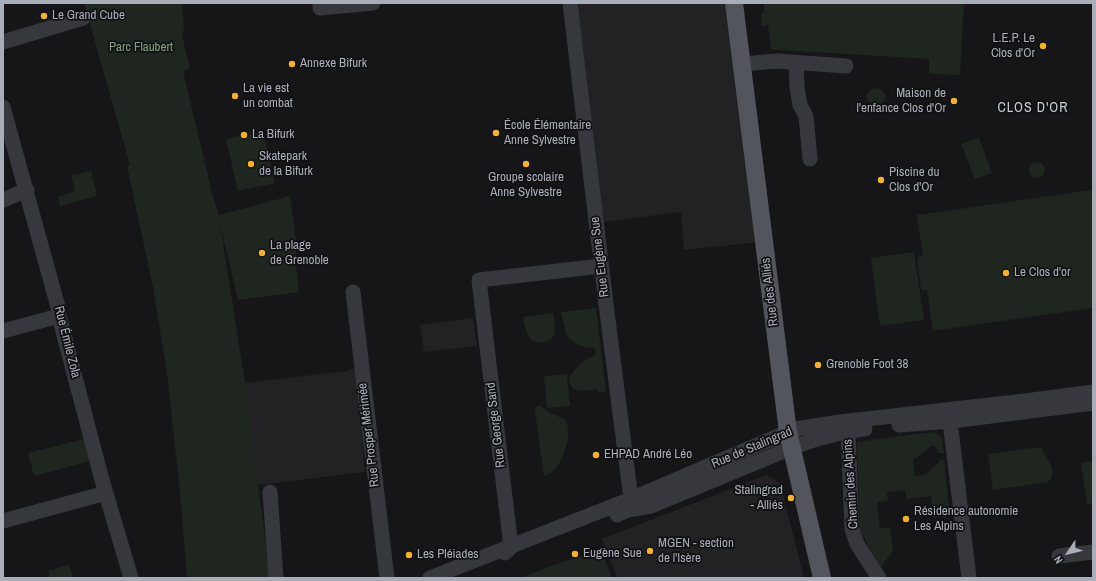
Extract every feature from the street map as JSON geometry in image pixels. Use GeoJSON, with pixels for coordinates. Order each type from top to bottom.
{"type":"FeatureCollection","features":[{"type":"Feature","properties":{"kind":"main road","name":"Rue des Alliés"},"geometry":{"type":"LineString","coordinates":[[734,3],[789,440],[822,578]]}},
{"type":"Feature","properties":{"kind":"street"},"geometry":{"type":"LineString","coordinates":[[320,5],[373,3]]}},
{"type":"Feature","properties":{"kind":"street","name":"Rue Eugène Sue"},"geometry":{"type":"LineString","coordinates":[[570,3],[630,505]]}},
{"type":"Feature","properties":{"kind":"street"},"geometry":{"type":"LineString","coordinates":[[3,42],[83,18]]}},
{"type":"Feature","properties":{"kind":"street"},"geometry":{"type":"LineString","coordinates":[[742,64],[777,61],[846,66]]}},
{"type":"Feature","properties":{"kind":"street"},"geometry":{"type":"LineString","coordinates":[[796,62],[797,87],[800,105],[806,116],[810,159]]}},
{"type":"Feature","properties":{"kind":"street","name":"Rue Émile Zola"},"geometry":{"type":"LineString","coordinates":[[3,107],[27,190],[106,493],[131,578]]}},
{"type":"Feature","properties":{"kind":"street"},"geometry":{"type":"LineString","coordinates":[[3,200],[27,190]]}},
{"type":"Feature","properties":{"kind":"street","name":"Rue George Sand"},"geometry":{"type":"LineString","coordinates":[[511,547],[479,280],[601,266]]}},
{"type":"Feature","properties":{"kind":"street","name":"Rue Prosper Mérimée"},"geometry":{"type":"LineString","coordinates":[[353,292],[386,578]]}},
{"type":"Feature","properties":{"kind":"street"},"geometry":{"type":"LineString","coordinates":[[3,330],[59,316]]}},
{"type":"Feature","properties":{"kind":"street","name":"Rue de Stalingrad"},"geometry":{"type":"LineString","coordinates":[[789,440],[801,428],[1093,392]]}},
{"type":"Feature","properties":{"kind":"street","name":"Rue de Stalingrad"},"geometry":{"type":"LineString","coordinates":[[458,578],[495,564],[630,505],[789,440],[825,437],[848,431],[950,421],[1093,403]]}},
{"type":"Feature","properties":{"kind":"street"},"geometry":{"type":"LineString","coordinates":[[950,421],[969,578]]}},
{"type":"Feature","properties":{"kind":"street","name":"Chemin des Alpins"},"geometry":{"type":"LineString","coordinates":[[848,431],[852,529],[857,544],[879,578]]}},
{"type":"Feature","properties":{"kind":"street"},"geometry":{"type":"LineString","coordinates":[[270,492],[276,578]]}},
{"type":"Feature","properties":{"kind":"street"},"geometry":{"type":"LineString","coordinates":[[3,521],[106,493]]}},
{"type":"Feature","properties":{"kind":"street","name":"Rue de Stalingrad"},"geometry":{"type":"LineString","coordinates":[[430,578],[511,547],[630,505]]}},
{"type":"Feature","properties":{"kind":"street"},"geometry":{"type":"LineString","coordinates":[[495,564],[511,547]]}},
{"type":"Feature","properties":{"kind":"street"},"geometry":{"type":"LineString","coordinates":[[1059,556],[1093,552]]}},
{"type":"Feature","properties":{"kind":"shaded area"},"geometry":{"type":"Polygon","coordinates":[[[575,3],[725,3],[760,242],[684,250],[681,212],[602,222],[575,3]]]}},
{"type":"Feature","properties":{"kind":"shaded area"},"geometry":{"type":"Polygon","coordinates":[[[473,318],[477,346],[424,352],[420,325],[473,318]]]}},
{"type":"Feature","properties":{"kind":"shaded area"},"geometry":{"type":"Polygon","coordinates":[[[356,368],[365,472],[258,485],[245,383],[346,371],[356,368]]]}},
{"type":"Feature","properties":{"kind":"shaded area"},"geometry":{"type":"Polygon","coordinates":[[[766,475],[780,483],[804,578],[617,578],[602,539],[766,475]]]}},
{"type":"Feature","properties":{"kind":"green space","name":"Parc Flaubert"},"geometry":{"type":"Polygon","coordinates":[[[84,3],[182,3],[184,28],[182,35],[190,69],[183,71],[213,197],[219,215],[290,196],[297,248],[295,257],[299,292],[238,300],[220,224],[245,383],[270,578],[187,578],[181,502],[167,373],[153,287],[127,166],[130,165],[84,3]]]}},
{"type":"Feature","properties":{"kind":"green space"},"geometry":{"type":"Polygon","coordinates":[[[764,3],[964,3],[960,75],[929,74],[929,59],[771,50],[768,25],[762,26],[761,14],[764,13],[764,3]]]}},
{"type":"Feature","properties":{"kind":"green space"},"geometry":{"type":"Polygon","coordinates":[[[876,88],[882,91],[885,97],[882,103],[876,106],[870,103],[867,97],[870,91],[876,88]]]}},
{"type":"Feature","properties":{"kind":"green space","name":"Skatepark de la Bifurk"},"geometry":{"type":"Polygon","coordinates":[[[263,131],[275,183],[238,191],[226,139],[263,131]]]}},
{"type":"Feature","properties":{"kind":"green space"},"geometry":{"type":"Polygon","coordinates":[[[979,138],[992,173],[975,179],[961,144],[979,138]]]}},
{"type":"Feature","properties":{"kind":"green space"},"geometry":{"type":"Polygon","coordinates":[[[1037,162],[1043,164],[1045,170],[1043,176],[1037,178],[1031,176],[1029,170],[1031,164],[1037,162]]]}},
{"type":"Feature","properties":{"kind":"green space"},"geometry":{"type":"Polygon","coordinates":[[[91,171],[97,196],[60,206],[58,197],[75,191],[71,175],[91,171]]]}},
{"type":"Feature","properties":{"kind":"green space","name":"Le Clos d'or"},"geometry":{"type":"Polygon","coordinates":[[[1091,190],[1093,202],[1093,308],[933,331],[927,290],[921,290],[917,257],[923,256],[917,215],[1091,190]]]}},
{"type":"Feature","properties":{"kind":"green space"},"geometry":{"type":"Polygon","coordinates":[[[914,252],[924,320],[880,326],[871,258],[914,252]]]}},
{"type":"Feature","properties":{"kind":"green space"},"geometry":{"type":"Polygon","coordinates":[[[596,308],[606,392],[599,393],[596,389],[581,391],[573,389],[569,382],[570,376],[577,367],[595,355],[596,351],[594,348],[584,347],[577,344],[567,337],[561,312],[596,308]]]}},
{"type":"Feature","properties":{"kind":"green space"},"geometry":{"type":"Polygon","coordinates":[[[554,313],[555,333],[551,339],[545,342],[537,342],[530,339],[526,331],[523,317],[554,313]]]}},
{"type":"Feature","properties":{"kind":"green space"},"geometry":{"type":"Polygon","coordinates":[[[567,374],[570,406],[547,408],[544,376],[567,374]]]}},
{"type":"Feature","properties":{"kind":"green space"},"geometry":{"type":"Polygon","coordinates":[[[540,406],[552,414],[564,419],[567,423],[568,430],[568,440],[559,464],[551,473],[544,476],[535,411],[536,407],[540,406]]]}},
{"type":"Feature","properties":{"kind":"green space"},"geometry":{"type":"Polygon","coordinates":[[[932,432],[938,434],[942,438],[944,453],[938,453],[933,445],[913,460],[915,476],[926,474],[942,459],[944,460],[950,516],[933,518],[931,496],[906,499],[905,490],[887,492],[888,501],[877,502],[880,528],[890,527],[893,551],[880,568],[860,530],[857,442],[932,432]]]}},
{"type":"Feature","properties":{"kind":"green space"},"geometry":{"type":"Polygon","coordinates":[[[84,439],[90,461],[34,476],[28,453],[84,439]]]}},
{"type":"Feature","properties":{"kind":"green space"},"geometry":{"type":"Polygon","coordinates":[[[1041,447],[1052,468],[1051,479],[1047,482],[993,490],[988,454],[1041,447]]]}},
{"type":"Feature","properties":{"kind":"green space"},"geometry":{"type":"Polygon","coordinates":[[[1093,461],[1093,503],[1087,504],[1081,463],[1093,461]]]}},
{"type":"Feature","properties":{"kind":"green space"},"geometry":{"type":"Polygon","coordinates":[[[601,549],[612,578],[520,578],[549,567],[601,549]]]}},
{"type":"Feature","properties":{"kind":"green space"},"geometry":{"type":"Polygon","coordinates":[[[69,565],[73,578],[50,578],[48,571],[69,565]]]}},
{"type":"Feature","properties":{"kind":"place","name":"Le Grand Cube"},"geometry":{"type":"Point","coordinates":[44,16]}},
{"type":"Feature","properties":{"kind":"place","name":"L.E.P. Le Clos d'Or"},"geometry":{"type":"Point","coordinates":[1043,46]}},
{"type":"Feature","properties":{"kind":"place","name":"Annexe Bifurk"},"geometry":{"type":"Point","coordinates":[292,64]}},
{"type":"Feature","properties":{"kind":"place","name":"La vie est un combat"},"geometry":{"type":"Point","coordinates":[235,96]}},
{"type":"Feature","properties":{"kind":"place","name":"Maison de l'enfance Clos d'Or"},"geometry":{"type":"Point","coordinates":[954,101]}},
{"type":"Feature","properties":{"kind":"place","name":"École Élémentaire Anne Sylvestre"},"geometry":{"type":"Point","coordinates":[496,133]}},
{"type":"Feature","properties":{"kind":"place","name":"La Bifurk"},"geometry":{"type":"Point","coordinates":[244,135]}},
{"type":"Feature","properties":{"kind":"place","name":"Skatepark de la Bifurk"},"geometry":{"type":"Point","coordinates":[251,164]}},
{"type":"Feature","properties":{"kind":"place","name":"Groupe scolaire Anne Sylvestre"},"geometry":{"type":"Point","coordinates":[526,164]}},
{"type":"Feature","properties":{"kind":"place","name":"Piscine du Clos d'Or"},"geometry":{"type":"Point","coordinates":[881,180]}},
{"type":"Feature","properties":{"kind":"place","name":"La plage de Grenoble"},"geometry":{"type":"Point","coordinates":[262,253]}},
{"type":"Feature","properties":{"kind":"place","name":"Le Clos d'or"},"geometry":{"type":"Point","coordinates":[1006,273]}},
{"type":"Feature","properties":{"kind":"place","name":"Grenoble Foot 38"},"geometry":{"type":"Point","coordinates":[818,365]}},
{"type":"Feature","properties":{"kind":"place","name":"EHPAD André Léo"},"geometry":{"type":"Point","coordinates":[596,455]}},
{"type":"Feature","properties":{"kind":"place","name":"Stalingrad - Alliés"},"geometry":{"type":"Point","coordinates":[791,498]}},
{"type":"Feature","properties":{"kind":"place","name":"Résidence autonomie Les Alpins"},"geometry":{"type":"Point","coordinates":[906,519]}},
{"type":"Feature","properties":{"kind":"place","name":"MGEN - section de l'Isère"},"geometry":{"type":"Point","coordinates":[650,551]}},
{"type":"Feature","properties":{"kind":"place","name":"Eugène Sue"},"geometry":{"type":"Point","coordinates":[575,554]}},
{"type":"Feature","properties":{"kind":"place","name":"Les Pléiades"},"geometry":{"type":"Point","coordinates":[409,555]}},
{"type":"Feature","properties":{"kind":"district","name":"CLOS D'OR"},"geometry":{"type":"Point","coordinates":[1033,108]}}]}
